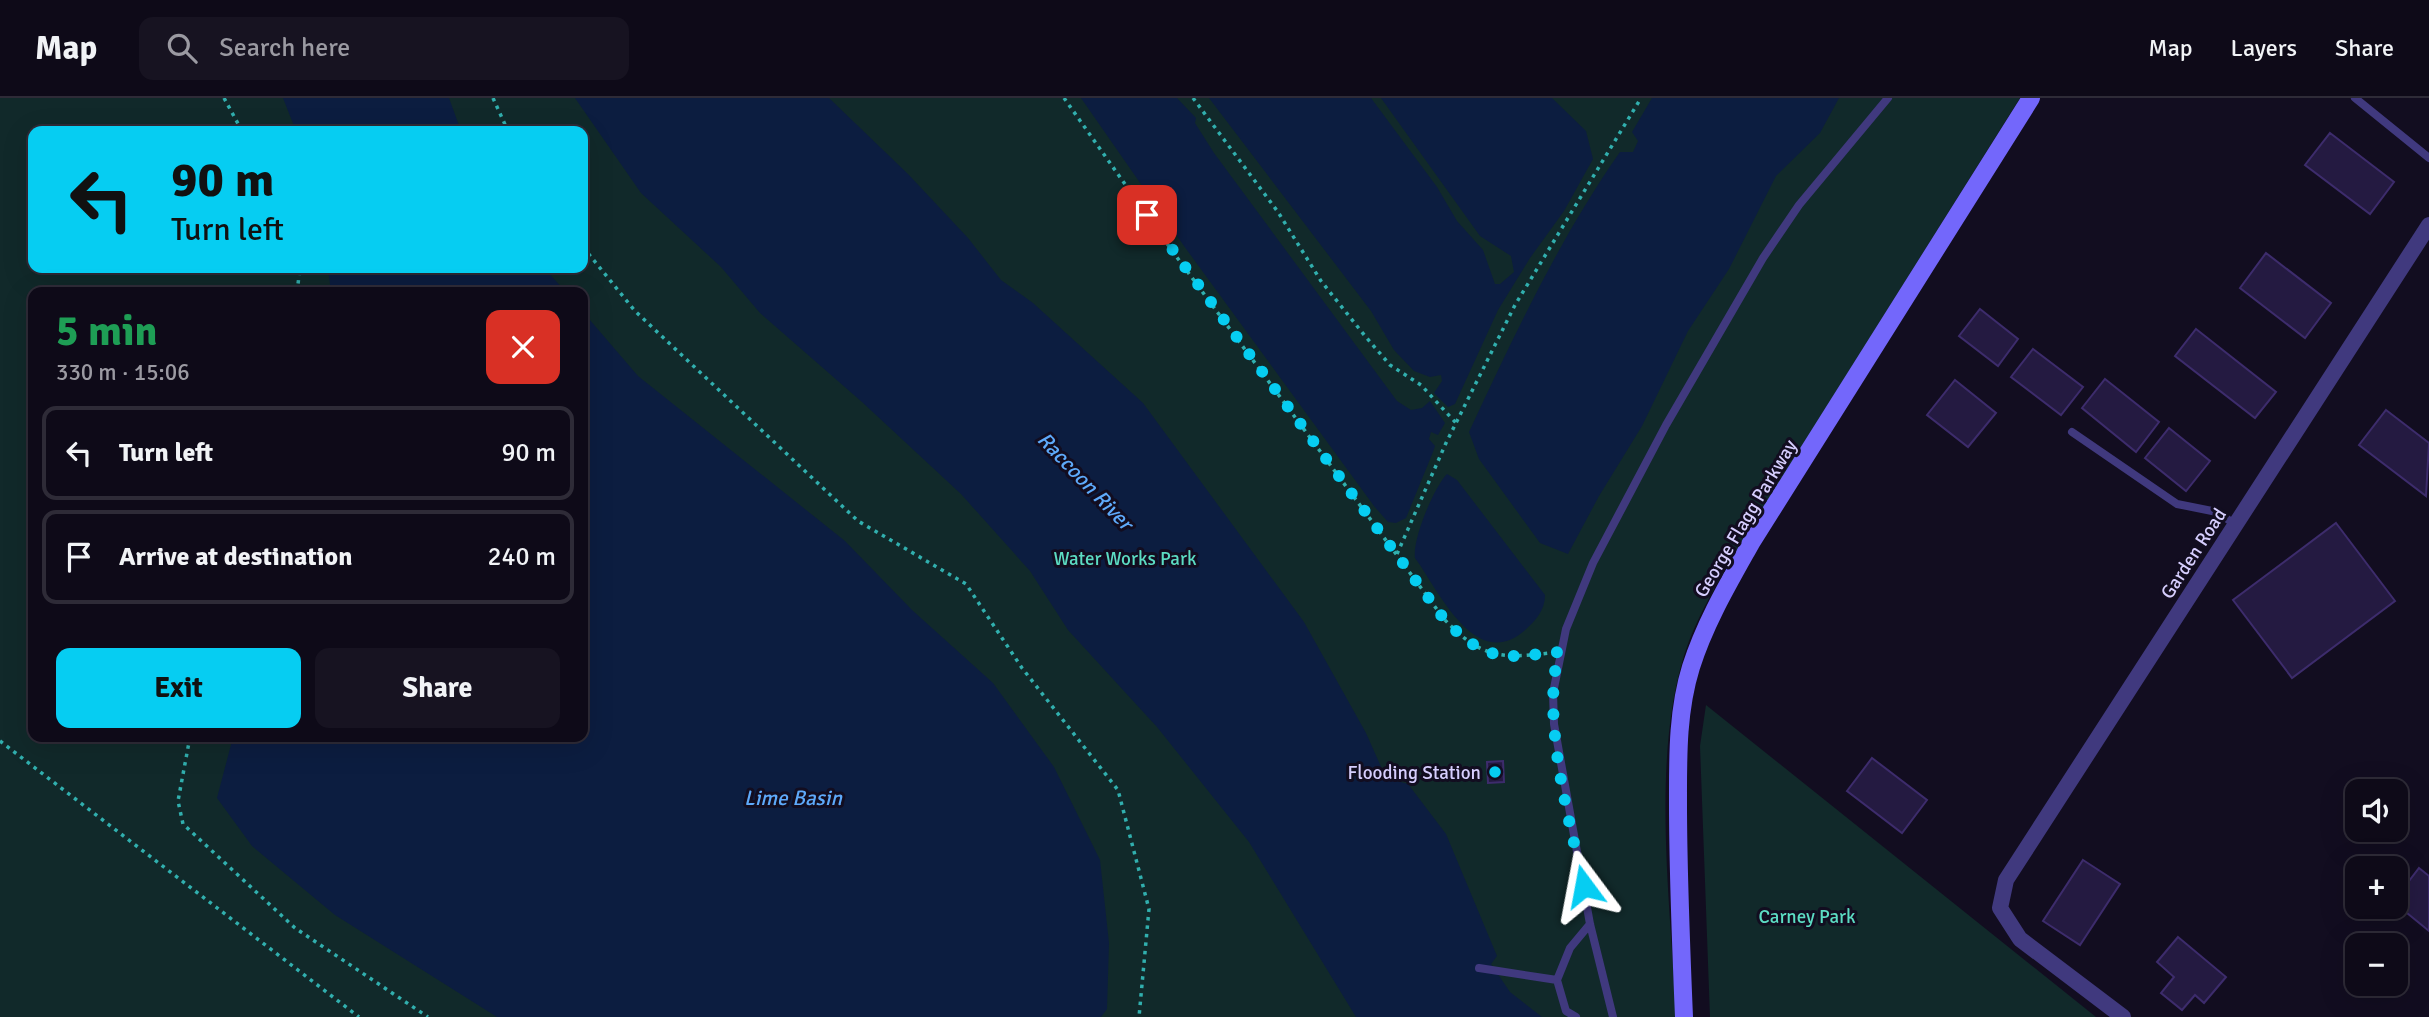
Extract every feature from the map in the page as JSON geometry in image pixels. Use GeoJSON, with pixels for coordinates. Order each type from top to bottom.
{"type":"FeatureCollection","features":[{"type":"Feature","properties":{"kind":"street","name":"George Flagg Parkway"},"geometry":{"type":"LineString","coordinates":[[1684,1017],[1677,857],[1677,757],[1684,694],[1702,638],[1715,607],[1751,543],[2031,98]]}},
{"type":"Feature","properties":{"kind":"street","name":"Garden Road"},"geometry":{"type":"LineString","coordinates":[[2123,1017],[2020,939],[2000,908],[2006,880],[2429,225]]}},
{"type":"Feature","properties":{"kind":"lane"},"geometry":{"type":"LineString","coordinates":[[1613,1017],[1590,923],[1554,724],[1553,693],[1559,652],[1566,629],[1605,540],[1666,425],[1763,258],[1799,205],[1888,98]]}},
{"type":"Feature","properties":{"kind":"lane"},"geometry":{"type":"LineString","coordinates":[[2355,98],[2429,158]]}},
{"type":"Feature","properties":{"kind":"lane"},"geometry":{"type":"LineString","coordinates":[[2072,432],[2177,504],[2217,512],[2236,525]]}},
{"type":"Feature","properties":{"kind":"lane"},"geometry":{"type":"LineString","coordinates":[[1576,1017],[1566,1011],[1557,980],[1570,948],[1590,923]]}},
{"type":"Feature","properties":{"kind":"lane"},"geometry":{"type":"LineString","coordinates":[[1479,968],[1557,980]]}},
{"type":"Feature","properties":{"kind":"path"},"geometry":{"type":"LineString","coordinates":[[224,98],[239,126]]}},
{"type":"Feature","properties":{"kind":"path"},"geometry":{"type":"LineString","coordinates":[[493,98],[506,126]]}},
{"type":"Feature","properties":{"kind":"path"},"geometry":{"type":"LineString","coordinates":[[1064,98],[1173,252],[1444,619],[1476,647],[1491,655],[1510,657],[1559,652]]}},
{"type":"Feature","properties":{"kind":"path"},"geometry":{"type":"LineString","coordinates":[[1193,98],[1278,212],[1321,281],[1365,336],[1390,365],[1421,385],[1456,423]]}},
{"type":"Feature","properties":{"kind":"path"},"geometry":{"type":"LineString","coordinates":[[1397,554],[1456,423],[1515,305],[1641,98]]}},
{"type":"Feature","properties":{"kind":"path"},"geometry":{"type":"LineString","coordinates":[[588,253],[635,311],[858,521],[966,584],[1022,668],[1118,790],[1149,909],[1139,1017]]}},
{"type":"Feature","properties":{"kind":"path"},"geometry":{"type":"LineString","coordinates":[[0,741],[359,1017]]}},
{"type":"Feature","properties":{"kind":"path"},"geometry":{"type":"LineString","coordinates":[[189,742],[178,801],[183,824],[295,928],[428,1017]]}},
{"type":"Feature","properties":{"kind":"green space","name":"Water Works Park"},"geometry":{"type":"Polygon","coordinates":[[[0,98],[2020,98],[1733,556],[1689,641],[1677,683],[1669,729],[1666,777],[1667,876],[1676,1017],[0,1017],[0,98]]]}},
{"type":"Feature","properties":{"kind":"green space","name":"Carney Park"},"geometry":{"type":"Polygon","coordinates":[[[1706,705],[2096,1017],[1710,1017],[1700,746],[1706,705]]]}},
{"type":"Feature","properties":{"kind":"water"},"geometry":{"type":"Polygon","coordinates":[[[283,98],[449,98],[459,126],[294,126],[283,98]]]}},
{"type":"Feature","properties":{"kind":"water","name":"Raccoon River"},"geometry":{"type":"Polygon","coordinates":[[[575,98],[829,98],[908,174],[968,238],[1001,280],[1033,303],[1143,403],[1304,622],[1366,733],[1386,778],[1408,784],[1446,834],[1497,956],[1491,964],[1510,992],[1542,1017],[1356,1017],[1249,842],[1157,727],[1068,630],[1030,571],[961,494],[862,402],[760,313],[721,267],[641,193],[575,98]]]}},
{"type":"Feature","properties":{"kind":"water"},"geometry":{"type":"Polygon","coordinates":[[[1081,98],[1177,98],[1196,118],[1195,123],[1214,153],[1397,401],[1411,410],[1422,408],[1430,401],[1445,423],[1438,435],[1431,432],[1429,439],[1435,446],[1406,518],[1396,523],[1388,522],[1374,506],[1184,246],[1081,98]]]}},
{"type":"Feature","properties":{"kind":"water"},"geometry":{"type":"Polygon","coordinates":[[[1209,98],[1371,98],[1437,187],[1457,221],[1483,250],[1495,284],[1500,284],[1514,272],[1511,256],[1480,236],[1381,98],[1552,98],[1586,131],[1593,159],[1564,211],[1530,258],[1498,310],[1455,404],[1448,407],[1434,393],[1442,381],[1441,375],[1430,377],[1414,371],[1394,350],[1371,311],[1209,98]]]}},
{"type":"Feature","properties":{"kind":"water"},"geometry":{"type":"Polygon","coordinates":[[[1652,98],[1839,98],[1820,133],[1776,176],[1729,269],[1688,331],[1642,426],[1599,496],[1568,554],[1540,543],[1479,459],[1469,432],[1520,324],[1577,219],[1620,152],[1633,152],[1638,141],[1632,132],[1652,98]]]}},
{"type":"Feature","properties":{"kind":"water"},"geometry":{"type":"Polygon","coordinates":[[[329,273],[549,273],[561,287],[330,287],[329,273]]]}},
{"type":"Feature","properties":{"kind":"water","name":"Lime Basin"},"geometry":{"type":"Polygon","coordinates":[[[588,318],[638,376],[845,541],[912,610],[993,683],[1054,767],[1100,860],[1109,943],[1107,1009],[1101,1017],[497,1017],[335,915],[252,846],[217,798],[232,742],[588,742],[588,318]]]}},
{"type":"Feature","properties":{"kind":"water"},"geometry":{"type":"Polygon","coordinates":[[[1447,474],[1457,480],[1545,595],[1541,611],[1535,619],[1524,631],[1506,641],[1490,642],[1474,635],[1447,606],[1415,558],[1417,539],[1425,514],[1447,474]]]}},
{"type":"Feature","properties":{"kind":"building"},"geometry":{"type":"Polygon","coordinates":[[[2330,133],[2394,182],[2370,214],[2305,165],[2330,133]]]}},
{"type":"Feature","properties":{"kind":"building"},"geometry":{"type":"Polygon","coordinates":[[[2266,253],[2331,303],[2305,338],[2240,288],[2266,253]]]}},
{"type":"Feature","properties":{"kind":"building"},"geometry":{"type":"Polygon","coordinates":[[[1980,309],[2018,339],[1998,366],[1959,336],[1980,309]]]}},
{"type":"Feature","properties":{"kind":"building"},"geometry":{"type":"Polygon","coordinates":[[[2196,329],[2276,392],[2255,418],[2175,356],[2196,329]]]}},
{"type":"Feature","properties":{"kind":"building"},"geometry":{"type":"Polygon","coordinates":[[[2033,349],[2083,387],[2061,415],[2011,377],[2033,349]]]}},
{"type":"Feature","properties":{"kind":"building"},"geometry":{"type":"Polygon","coordinates":[[[2105,379],[2159,422],[2136,452],[2082,408],[2105,379]]]}},
{"type":"Feature","properties":{"kind":"building"},"geometry":{"type":"Polygon","coordinates":[[[1955,380],[1996,413],[1968,447],[1927,415],[1955,380]]]}},
{"type":"Feature","properties":{"kind":"building"},"geometry":{"type":"Polygon","coordinates":[[[2386,410],[2429,443],[2426,496],[2359,445],[2386,410]]]}},
{"type":"Feature","properties":{"kind":"building"},"geometry":{"type":"Polygon","coordinates":[[[2169,428],[2210,461],[2186,491],[2145,458],[2169,428]]]}},
{"type":"Feature","properties":{"kind":"building"},"geometry":{"type":"Polygon","coordinates":[[[2336,523],[2395,601],[2292,678],[2233,600],[2336,523]]]}},
{"type":"Feature","properties":{"kind":"building"},"geometry":{"type":"Polygon","coordinates":[[[1872,758],[1927,800],[1902,833],[1847,791],[1872,758]]]}},
{"type":"Feature","properties":{"kind":"building","name":"Flooding Station"},"geometry":{"type":"Polygon","coordinates":[[[1503,761],[1504,782],[1488,783],[1487,762],[1503,761]]]}},
{"type":"Feature","properties":{"kind":"building"},"geometry":{"type":"Polygon","coordinates":[[[2083,860],[2120,884],[2080,945],[2043,921],[2083,860]]]}},
{"type":"Feature","properties":{"kind":"building"},"geometry":{"type":"Polygon","coordinates":[[[2419,868],[2429,876],[2429,931],[2408,914],[2408,882],[2419,868]]]}},
{"type":"Feature","properties":{"kind":"building"},"geometry":{"type":"Polygon","coordinates":[[[2178,937],[2226,977],[2204,1003],[2195,995],[2182,1010],[2161,993],[2174,977],[2157,962],[2178,937]]]}},
{"type":"Feature","properties":{"kind":"place","name":"Flooding Station"},"geometry":{"type":"Point","coordinates":[1495,772]}},
{"type":"Feature","properties":{"kind":"route"},"geometry":{"type":"LineString","coordinates":[[1147,215],[1444,619],[1459,635],[1491,655],[1510,657],[1559,652],[1553,693],[1554,724],[1584,886]]}}]}
